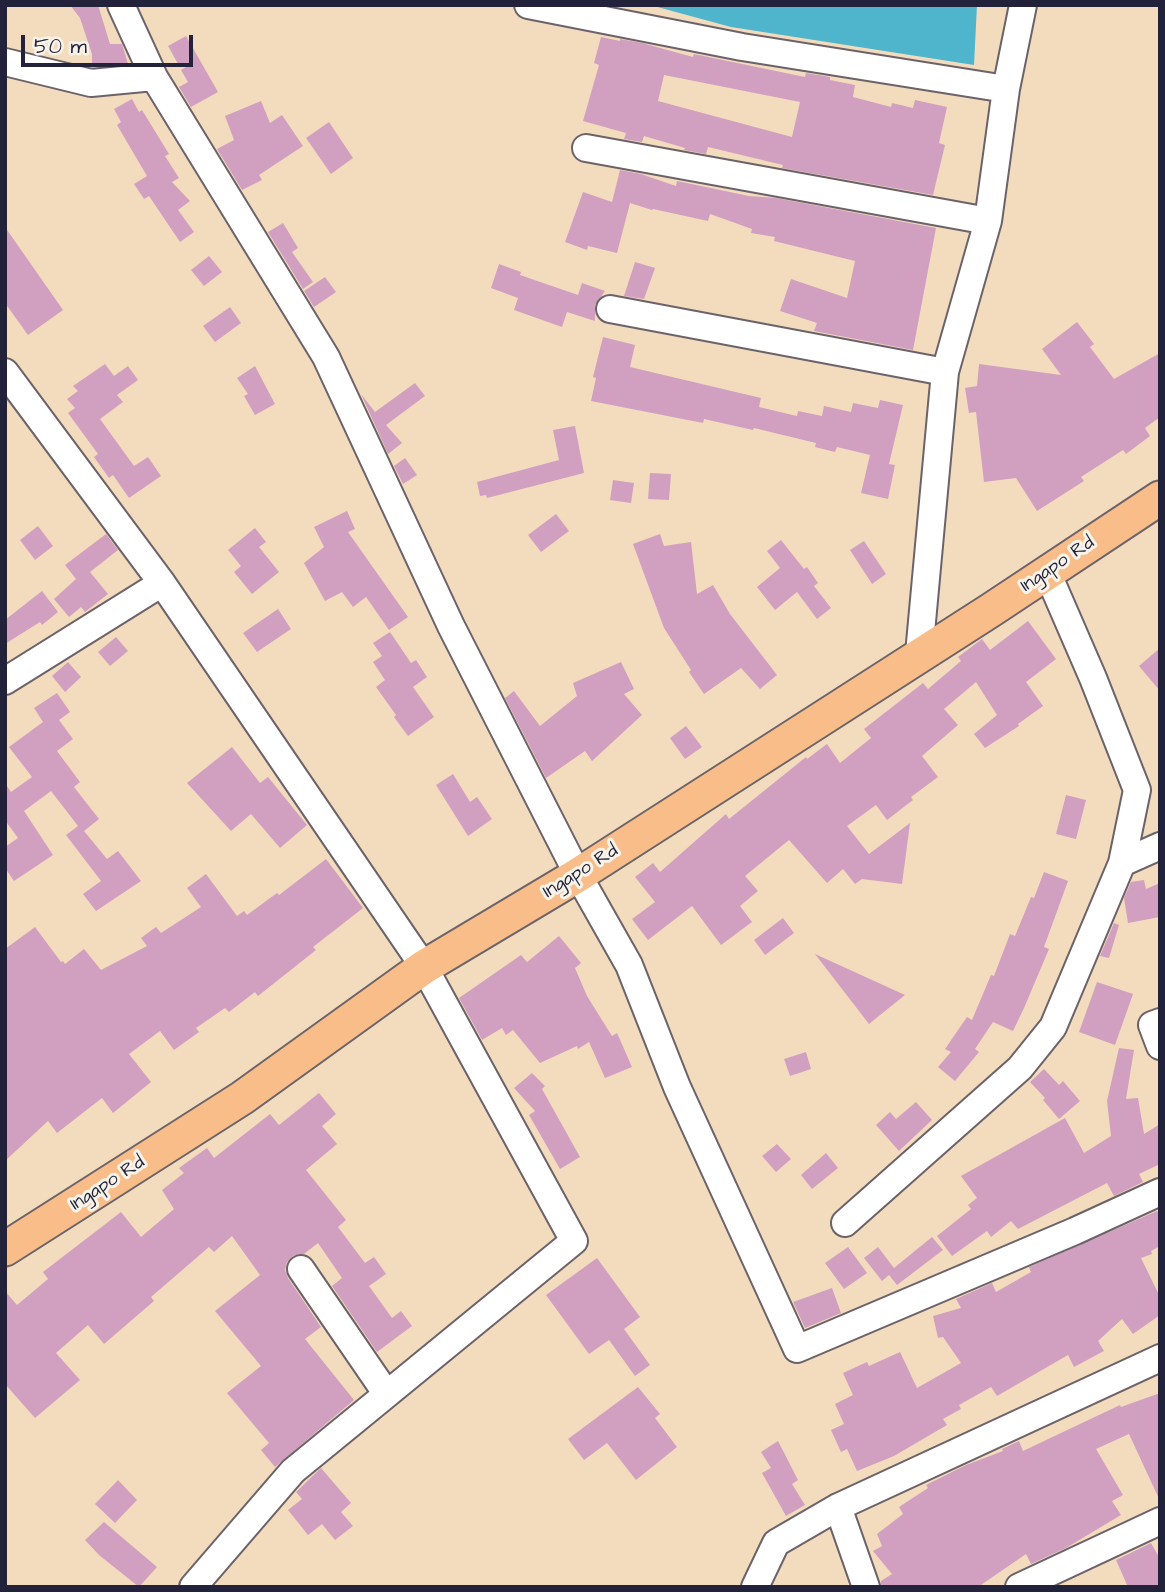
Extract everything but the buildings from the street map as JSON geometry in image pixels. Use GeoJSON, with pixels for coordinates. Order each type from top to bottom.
{"type":"FeatureCollection","features":[{"type":"Feature","properties":{"kind":"main road","name":"Ingapo Rd"},"geometry":{"type":"LineString","coordinates":[[5,1249],[242,1098],[424,967],[578,875],[1160,498]]}},
{"type":"Feature","properties":{"kind":"street"},"geometry":{"type":"LineString","coordinates":[[121,5],[154,76],[326,357],[451,626],[578,875],[629,965],[677,1087],[797,1349],[1160,1192]]}},
{"type":"Feature","properties":{"kind":"street"},"geometry":{"type":"LineString","coordinates":[[528,5],[742,47],[1006,89]]}},
{"type":"Feature","properties":{"kind":"street"},"geometry":{"type":"LineString","coordinates":[[919,654],[945,372],[988,221],[1006,89],[1023,5]]}},
{"type":"Feature","properties":{"kind":"street"},"geometry":{"type":"LineString","coordinates":[[5,62],[91,83],[154,76]]}},
{"type":"Feature","properties":{"kind":"street"},"geometry":{"type":"LineString","coordinates":[[586,148],[988,221]]}},
{"type":"Feature","properties":{"kind":"street"},"geometry":{"type":"LineString","coordinates":[[610,309],[945,372]]}},
{"type":"Feature","properties":{"kind":"street"},"geometry":{"type":"LineString","coordinates":[[8,380],[162,583],[424,967],[574,1241],[293,1471],[193,1587]]}},
{"type":"Feature","properties":{"kind":"street"},"geometry":{"type":"LineString","coordinates":[[845,1223],[1020,1068],[1053,1027],[1122,863],[1137,790],[1047,572]]}},
{"type":"Feature","properties":{"kind":"street"},"geometry":{"type":"LineString","coordinates":[[5,681],[162,583]]}},
{"type":"Feature","properties":{"kind":"street"},"geometry":{"type":"LineString","coordinates":[[1122,863],[1160,846]]}},
{"type":"Feature","properties":{"kind":"street"},"geometry":{"type":"LineString","coordinates":[[1160,1022],[1152,1025],[1160,1046]]}},
{"type":"Feature","properties":{"kind":"street"},"geometry":{"type":"LineString","coordinates":[[301,1269],[386,1393]]}},
{"type":"Feature","properties":{"kind":"street"},"geometry":{"type":"LineString","coordinates":[[755,1587],[776,1543],[838,1507],[1160,1358]]}},
{"type":"Feature","properties":{"kind":"street"},"geometry":{"type":"LineString","coordinates":[[838,1507],[866,1587]]}},
{"type":"Feature","properties":{"kind":"street"},"geometry":{"type":"LineString","coordinates":[[1019,1587],[1160,1521]]}},
{"type":"Feature","properties":{"kind":"water"},"geometry":{"type":"Polygon","coordinates":[[[650,5],[977,5],[974,65],[731,27],[650,5]]]}}]}
